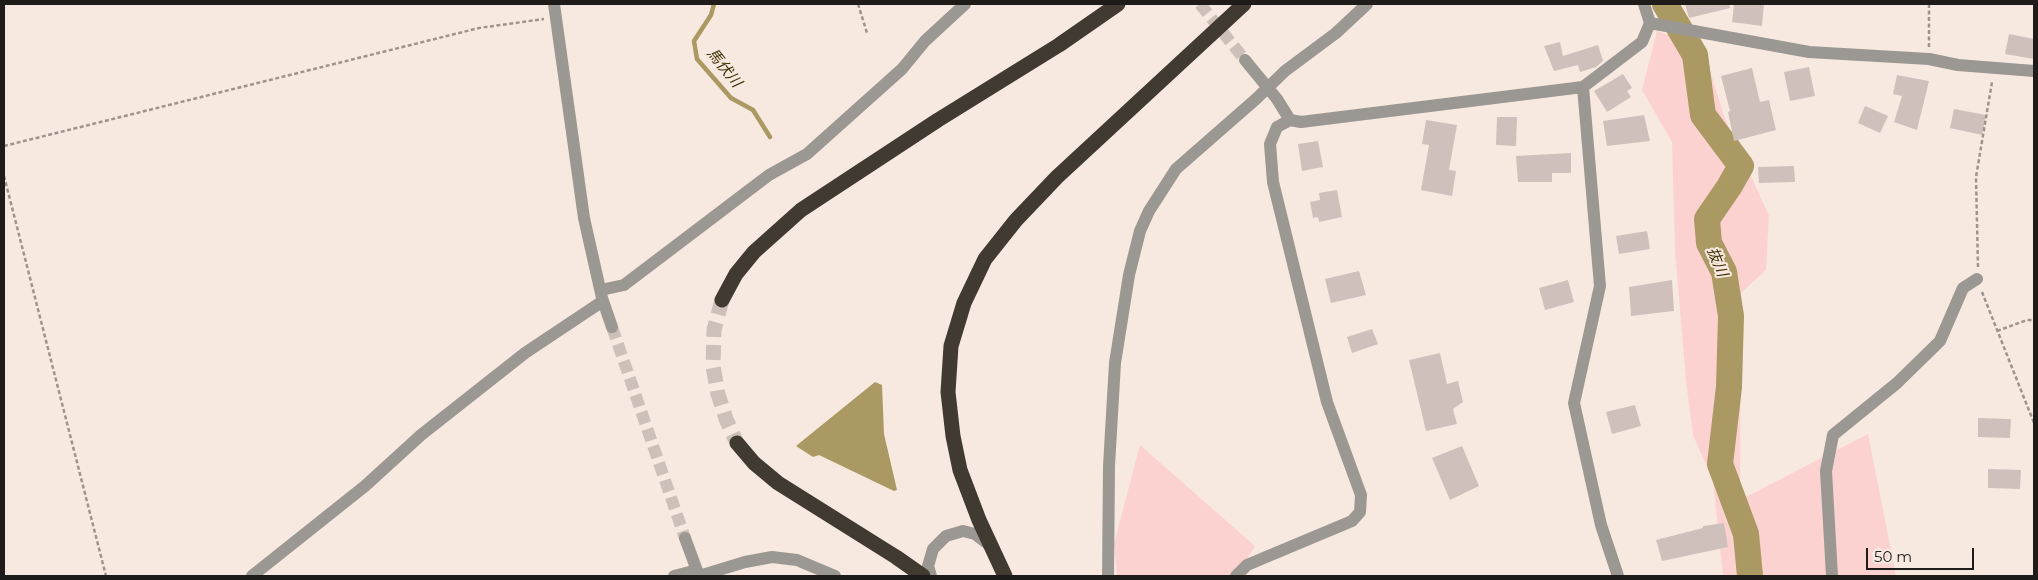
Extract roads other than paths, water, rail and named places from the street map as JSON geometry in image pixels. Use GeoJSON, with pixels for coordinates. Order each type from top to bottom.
{"type":"FeatureCollection","features":[{"type":"Feature","properties":{"kind":"highway"},"geometry":{"type":"LineString","coordinates":[[722,300],[736,274],[754,252],[801,210],[938,120],[1059,45],[1118,4]]}},
{"type":"Feature","properties":{"kind":"highway"},"geometry":{"type":"LineString","coordinates":[[1005,576],[960,470],[953,436],[948,392],[951,346],[964,303],[985,259],[1016,220],[1057,177],[1244,4]]}},
{"type":"Feature","properties":{"kind":"highway"},"geometry":{"type":"LineString","coordinates":[[738,443],[754,463],[778,483],[923,576]]}},
{"type":"Feature","properties":{"kind":"street"},"geometry":{"type":"LineString","coordinates":[[554,4],[584,218],[602,296],[612,327]]}},
{"type":"Feature","properties":{"kind":"street"},"geometry":{"type":"LineString","coordinates":[[252,576],[365,486],[421,435],[536,345],[602,296],[624,285],[769,175],[808,154],[902,69],[925,41],[964,4]]}},
{"type":"Feature","properties":{"kind":"street"},"geometry":{"type":"LineString","coordinates":[[1108,576],[1108,515],[1113,381],[1129,275],[1140,231],[1160,191],[1176,169],[1294,64],[1341,29],[1367,4]]}},
{"type":"Feature","properties":{"kind":"street"},"geometry":{"type":"LineString","coordinates":[[1236,576],[1247,564],[1352,521],[1360,512],[1361,496],[1327,402],[1273,182],[1270,154],[1272,139],[1277,127],[1290,120],[1301,122],[1583,86],[1642,42],[1650,23],[1644,4]]}},
{"type":"Feature","properties":{"kind":"street"},"geometry":{"type":"LineString","coordinates":[[1650,23],[1809,52],[1929,59],[1994,68],[2034,71]]}},
{"type":"Feature","properties":{"kind":"street"},"geometry":{"type":"LineString","coordinates":[[1245,60],[1268,88],[1290,120]]}},
{"type":"Feature","properties":{"kind":"street"},"geometry":{"type":"LineString","coordinates":[[1583,86],[1600,286],[1574,403],[1601,525],[1618,576]]}},
{"type":"Feature","properties":{"kind":"street"},"geometry":{"type":"LineString","coordinates":[[1832,576],[1826,471],[1833,435],[1898,383],[1940,341],[1963,288],[1977,279]]}},
{"type":"Feature","properties":{"kind":"street"},"geometry":{"type":"LineString","coordinates":[[931,576],[928,566],[932,549],[946,536],[963,531],[975,534],[992,547]]}},
{"type":"Feature","properties":{"kind":"street"},"geometry":{"type":"LineString","coordinates":[[685,538],[699,574]]}},
{"type":"Feature","properties":{"kind":"street"},"geometry":{"type":"LineString","coordinates":[[674,576],[699,574],[772,557],[808,563],[835,576]]}},
{"type":"Feature","properties":{"kind":"waterway","name":"馬伏川"},"geometry":{"type":"LineString","coordinates":[[714,4],[711,15],[694,41],[697,59],[731,98],[753,110],[770,137]]}},
{"type":"Feature","properties":{"kind":"waterway","name":"抜川"},"geometry":{"type":"LineString","coordinates":[[1665,4],[1695,55],[1703,115],[1741,166],[1707,219],[1709,243],[1724,272],[1731,316],[1729,387],[1720,464],[1746,534],[1750,576]]}},
{"type":"Feature","properties":{"kind":"tunnel"},"geometry":{"type":"LineString","coordinates":[[1200,4],[1245,60]]}},
{"type":"Feature","properties":{"kind":"tunnel"},"geometry":{"type":"LineString","coordinates":[[722,300],[714,330],[713,366],[718,394],[726,419],[737,443]]}},
{"type":"Feature","properties":{"kind":"tunnel"},"geometry":{"type":"LineString","coordinates":[[612,327],[685,538]]}}]}
